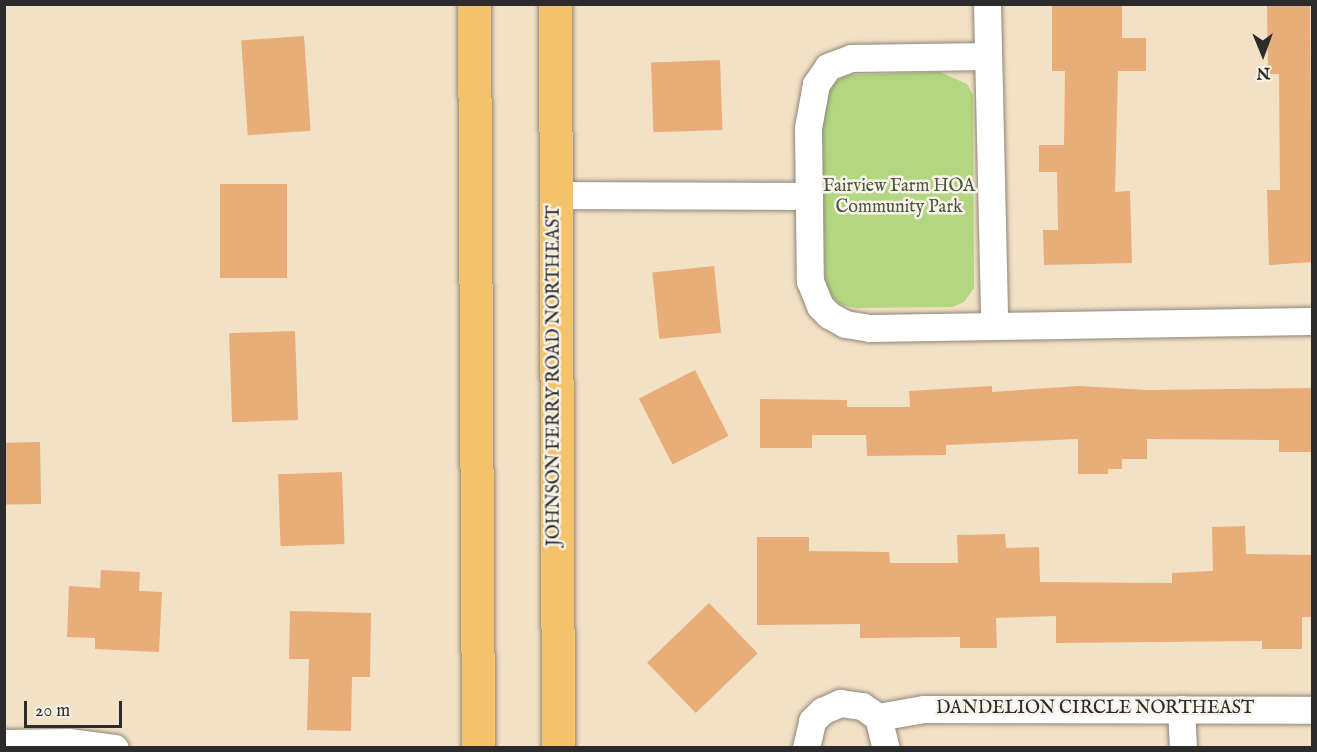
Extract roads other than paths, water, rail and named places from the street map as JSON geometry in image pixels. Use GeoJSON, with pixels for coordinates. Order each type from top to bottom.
{"type":"FeatureCollection","features":[{"type":"Feature","properties":{"kind":"main road"},"geometry":{"type":"LineString","coordinates":[[474,4],[478,747]]}},
{"type":"Feature","properties":{"kind":"main road","name":"JOHNSON FERRY ROAD NORTHEAST"},"geometry":{"type":"LineString","coordinates":[[555,4],[558,747]]}},
{"type":"Feature","properties":{"kind":"street"},"geometry":{"type":"LineString","coordinates":[[987,4],[994,324]]}},
{"type":"Feature","properties":{"kind":"street"},"geometry":{"type":"LineString","coordinates":[[988,56],[851,58],[828,67],[816,84],[810,104],[810,281],[820,306],[829,315],[844,324],[869,328],[994,324],[1312,321]]}},
{"type":"Feature","properties":{"kind":"street"},"geometry":{"type":"LineString","coordinates":[[554,195],[809,196]]}},
{"type":"Feature","properties":{"kind":"street"},"geometry":{"type":"LineString","coordinates":[[806,747],[812,721],[840,703],[862,706],[878,717],[886,747]]}},
{"type":"Feature","properties":{"kind":"street","name":"DANDELION CIRCLE NORTHEAST"},"geometry":{"type":"LineString","coordinates":[[878,717],[924,709],[1312,710]]}},
{"type":"Feature","properties":{"kind":"street"},"geometry":{"type":"LineString","coordinates":[[1182,709],[1183,747]]}},
{"type":"Feature","properties":{"kind":"street"},"geometry":{"type":"LineString","coordinates":[[4,743],[69,742],[115,747]]}},
{"type":"Feature","properties":{"kind":"park label","name":"Fairview Farm HOA Community Park"},"geometry":{"type":"Point","coordinates":[899,198]}}]}
